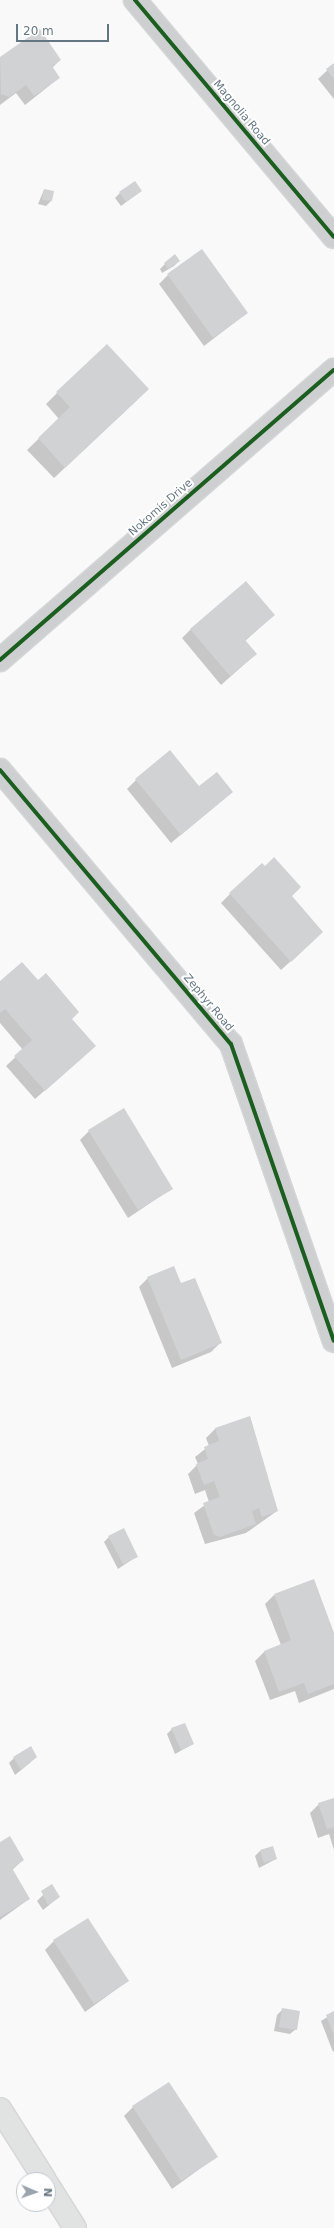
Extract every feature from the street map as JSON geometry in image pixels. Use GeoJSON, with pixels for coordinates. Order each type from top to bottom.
{"type":"FeatureCollection","features":[{"type":"Feature","properties":{"kind":"street","name":"Magnolia Road"},"geometry":{"type":"LineString","coordinates":[[135,0],[334,237]]}},
{"type":"Feature","properties":{"kind":"street","name":"Nokomis Drive"},"geometry":{"type":"LineString","coordinates":[[0,660],[334,370]]}},
{"type":"Feature","properties":{"kind":"street","name":"Zephyr Road"},"geometry":{"type":"LineString","coordinates":[[0,770],[231,1044],[334,1341]]}},
{"type":"Feature","properties":{"kind":"street"},"geometry":{"type":"LineString","coordinates":[[0,2109],[40,2172]]}},
{"type":"Feature","properties":{"kind":"street"},"geometry":{"type":"LineString","coordinates":[[56,2198],[75,2228]]}},
{"type":"Feature","properties":{"kind":"building"},"geometry":{"type":"Polygon","coordinates":[[[40,29],[61,60],[52,66],[60,78],[34,96],[26,85],[9,97],[1,94],[0,57],[40,29]]]}},
{"type":"Feature","properties":{"kind":"building"},"geometry":{"type":"Polygon","coordinates":[[[334,63],[334,79],[326,69],[334,63]]]}},
{"type":"Feature","properties":{"kind":"building"},"geometry":{"type":"Polygon","coordinates":[[[135,181],[142,191],[126,202],[119,192],[135,181]]]}},
{"type":"Feature","properties":{"kind":"building"},"geometry":{"type":"Polygon","coordinates":[[[44,189],[54,191],[52,201],[42,200],[44,189]]]}},
{"type":"Feature","properties":{"kind":"building"},"geometry":{"type":"Polygon","coordinates":[[[202,249],[248,313],[213,338],[167,274],[202,249]]]}},
{"type":"Feature","properties":{"kind":"building"},"geometry":{"type":"Polygon","coordinates":[[[175,254],[180,261],[168,269],[164,263],[175,254]]]}},
{"type":"Feature","properties":{"kind":"building"},"geometry":{"type":"Polygon","coordinates":[[[107,344],[149,389],[65,468],[38,438],[70,407],[56,392],[107,344]]]}},
{"type":"Feature","properties":{"kind":"building"},"geometry":{"type":"Polygon","coordinates":[[[246,581],[275,615],[245,640],[257,654],[230,676],[190,629],[246,581]]]}},
{"type":"Feature","properties":{"kind":"building"},"geometry":{"type":"Polygon","coordinates":[[[170,750],[199,786],[217,772],[233,792],[181,835],[135,779],[170,750]]]}},
{"type":"Feature","properties":{"kind":"building"},"geometry":{"type":"Polygon","coordinates":[[[274,857],[301,887],[292,896],[323,932],[291,962],[229,893],[262,863],[265,866],[274,857]]]}},
{"type":"Feature","properties":{"kind":"building"},"geometry":{"type":"Polygon","coordinates":[[[22,962],[38,980],[46,973],[79,1012],[72,1019],[96,1046],[45,1091],[14,1056],[32,1040],[5,1009],[0,1013],[0,981],[22,962]]]}},
{"type":"Feature","properties":{"kind":"building"},"geometry":{"type":"Polygon","coordinates":[[[124,1108],[173,1189],[138,1210],[88,1130],[124,1108]]]}},
{"type":"Feature","properties":{"kind":"building"},"geometry":{"type":"Polygon","coordinates":[[[174,1266],[181,1283],[195,1278],[222,1343],[181,1360],[147,1277],[174,1266]]]}},
{"type":"Feature","properties":{"kind":"building"},"geometry":{"type":"Polygon","coordinates":[[[250,1416],[278,1511],[262,1517],[259,1508],[252,1511],[256,1524],[220,1537],[214,1535],[203,1503],[220,1497],[214,1481],[204,1485],[196,1464],[208,1459],[204,1447],[219,1441],[215,1428],[250,1416]]]}},
{"type":"Feature","properties":{"kind":"building"},"geometry":{"type":"Polygon","coordinates":[[[124,1528],[138,1557],[123,1564],[108,1536],[124,1528]]]}},
{"type":"Feature","properties":{"kind":"building"},"geometry":{"type":"Polygon","coordinates":[[[314,1579],[334,1633],[334,1684],[308,1694],[304,1683],[279,1692],[264,1651],[291,1640],[274,1594],[314,1579]]]}},
{"type":"Feature","properties":{"kind":"building"},"geometry":{"type":"Polygon","coordinates":[[[185,1723],[194,1744],[181,1750],[171,1728],[185,1723]]]}},
{"type":"Feature","properties":{"kind":"building"},"geometry":{"type":"Polygon","coordinates":[[[31,1746],[37,1757],[21,1770],[13,1757],[31,1746]]]}},
{"type":"Feature","properties":{"kind":"building"},"geometry":{"type":"Polygon","coordinates":[[[334,1798],[334,1827],[327,1829],[318,1803],[334,1798]]]}},
{"type":"Feature","properties":{"kind":"building"},"geometry":{"type":"Polygon","coordinates":[[[10,1836],[24,1860],[12,1868],[30,1899],[0,1917],[0,1842],[10,1836]]]}},
{"type":"Feature","properties":{"kind":"building"},"geometry":{"type":"Polygon","coordinates":[[[273,1846],[277,1859],[264,1863],[260,1850],[273,1846]]]}},
{"type":"Feature","properties":{"kind":"building"},"geometry":{"type":"Polygon","coordinates":[[[52,1884],[60,1897],[48,1905],[41,1891],[52,1884]]]}},
{"type":"Feature","properties":{"kind":"building"},"geometry":{"type":"Polygon","coordinates":[[[88,1918],[129,1981],[94,2004],[53,1940],[88,1918]]]}},
{"type":"Feature","properties":{"kind":"building"},"geometry":{"type":"Polygon","coordinates":[[[282,2008],[300,2011],[297,2030],[279,2027],[282,2008]]]}},
{"type":"Feature","properties":{"kind":"building"},"geometry":{"type":"Polygon","coordinates":[[[334,2011],[334,2036],[326,2015],[334,2011]]]}},
{"type":"Feature","properties":{"kind":"building"},"geometry":{"type":"Polygon","coordinates":[[[169,2082],[218,2157],[181,2181],[132,2106],[169,2082]]]}},
{"type":"Feature","properties":{"kind":"cycle path"},"geometry":{"type":"LineString","coordinates":[[135,0],[334,237]]}},
{"type":"Feature","properties":{"kind":"cycle path"},"geometry":{"type":"LineString","coordinates":[[0,660],[334,370]]}},
{"type":"Feature","properties":{"kind":"cycle path"},"geometry":{"type":"LineString","coordinates":[[0,770],[231,1044],[334,1341]]}}]}
